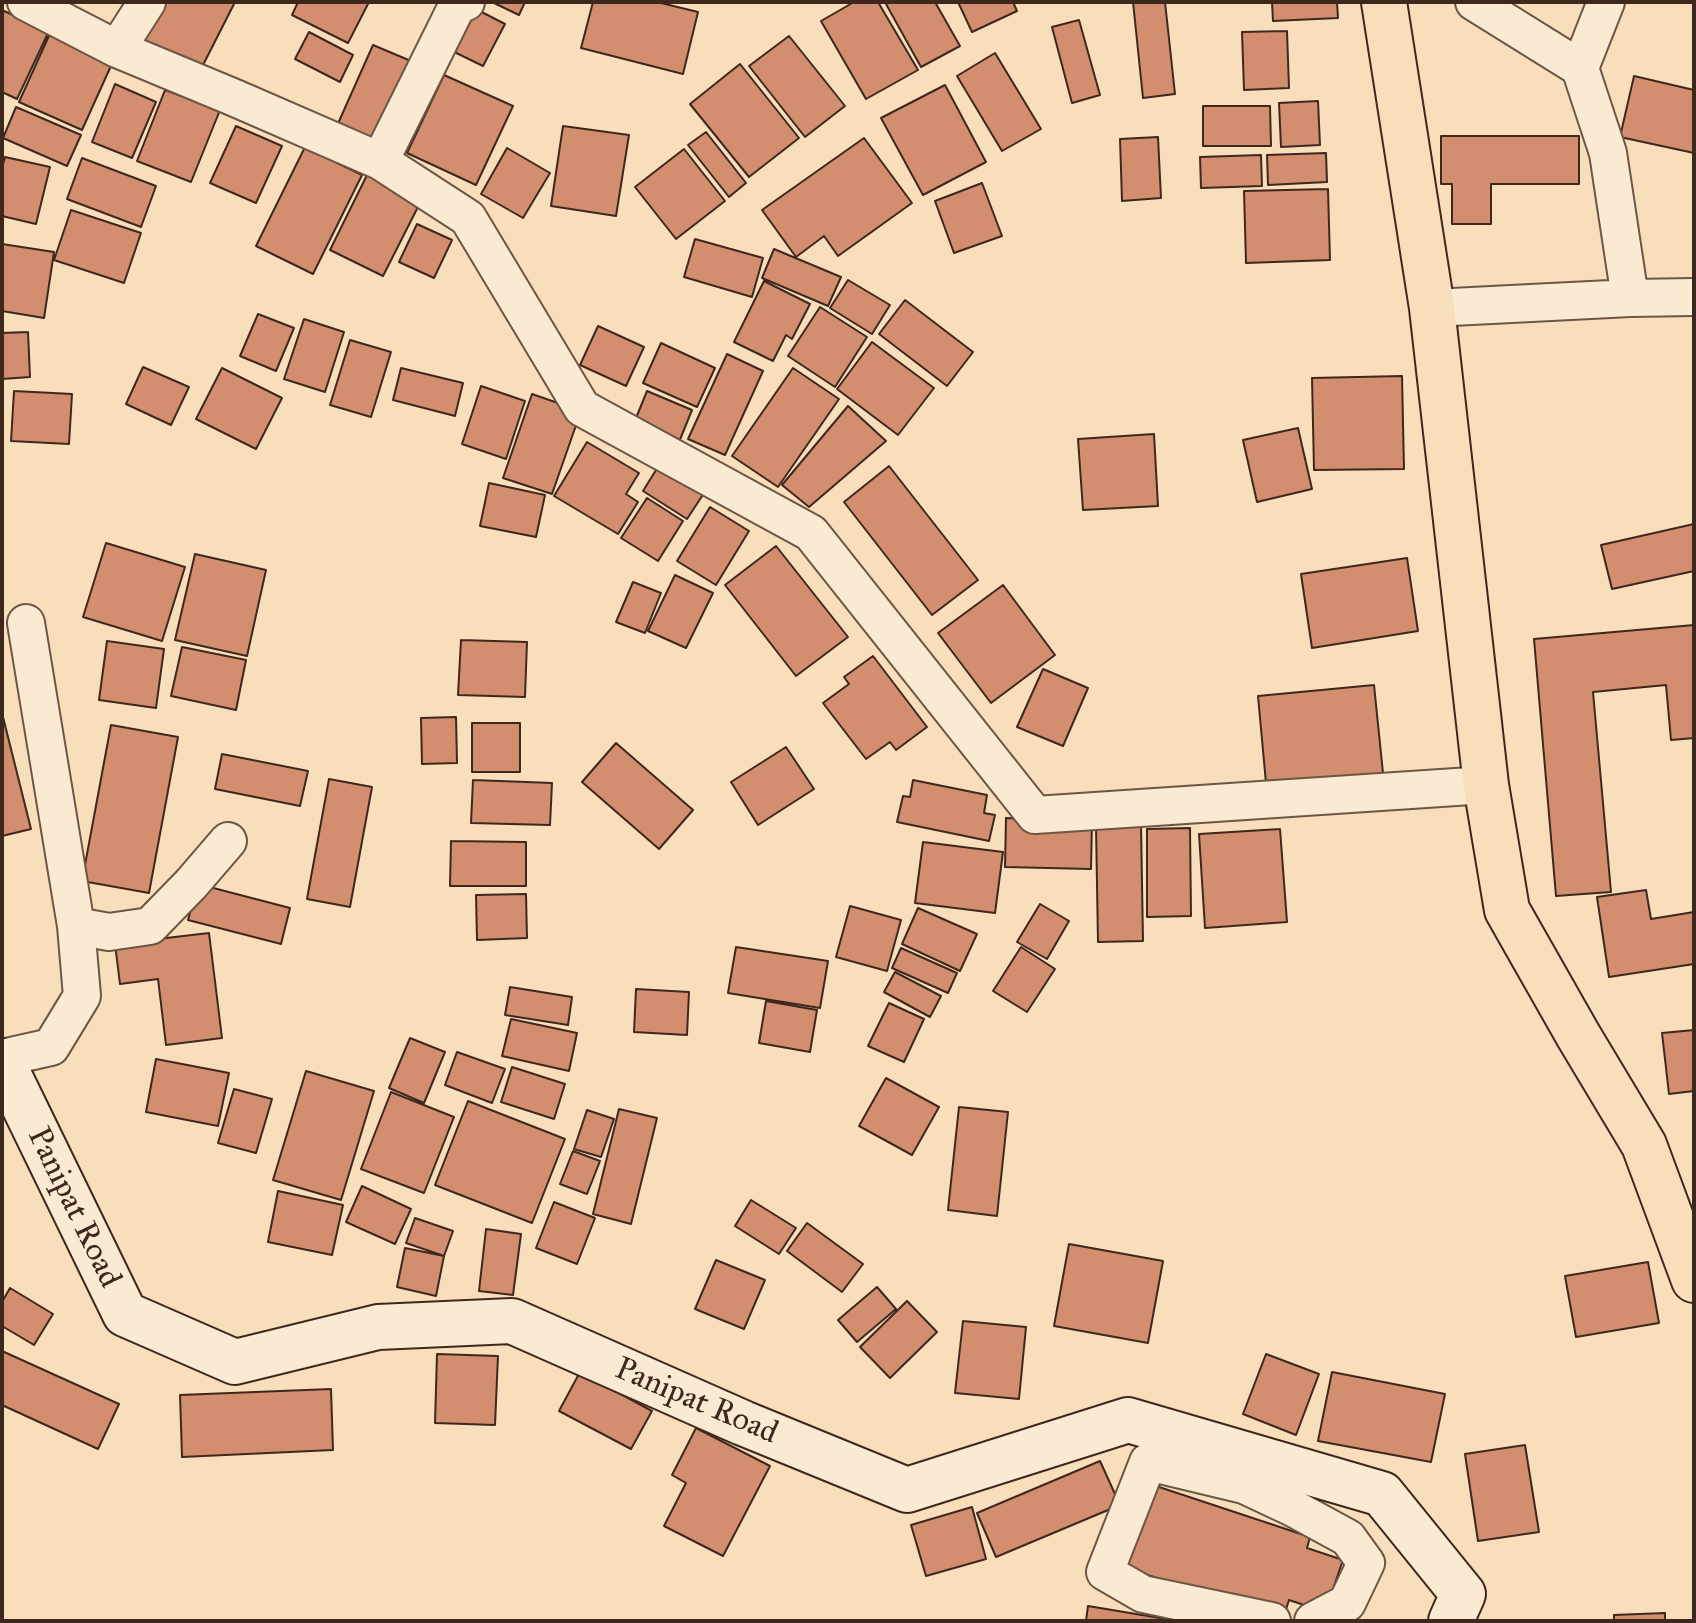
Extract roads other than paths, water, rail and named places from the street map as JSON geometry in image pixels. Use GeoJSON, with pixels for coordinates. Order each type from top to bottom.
{"type":"FeatureCollection","features":[{"type":"Feature","properties":{"kind":"highway"},"geometry":{"type":"LineString","coordinates":[[1384,2],[1432,308],[1486,785],[1507,910],[1644,1145],[1694,1280]]}},
{"type":"Feature","properties":{"kind":"street"},"geometry":{"type":"LineString","coordinates":[[26,2],[117,49],[380,161],[468,218],[582,408],[811,533],[1035,815],[1486,785]]}},
{"type":"Feature","properties":{"kind":"street"},"geometry":{"type":"LineString","coordinates":[[117,49],[147,2]]}},
{"type":"Feature","properties":{"kind":"street"},"geometry":{"type":"LineString","coordinates":[[380,161],[457,6],[466,2]]}},
{"type":"Feature","properties":{"kind":"street"},"geometry":{"type":"LineString","coordinates":[[1474,2],[1580,68]]}},
{"type":"Feature","properties":{"kind":"street"},"geometry":{"type":"LineString","coordinates":[[1606,2],[1580,68],[1608,153],[1630,298]]}},
{"type":"Feature","properties":{"kind":"street"},"geometry":{"type":"LineString","coordinates":[[1432,308],[1694,297]]}},
{"type":"Feature","properties":{"kind":"street"},"geometry":{"type":"LineString","coordinates":[[2,1060],[51,1047],[82,996],[76,926],[26,623]]}},
{"type":"Feature","properties":{"kind":"street"},"geometry":{"type":"LineString","coordinates":[[76,926],[109,932],[150,926],[228,841]]}},
{"type":"Feature","properties":{"kind":"street","name":"Panipat Road"},"geometry":{"type":"LineString","coordinates":[[2,1060],[125,1314],[235,1362],[378,1327],[512,1321],[743,1423],[907,1490],[1128,1420],[1249,1471],[1382,1494],[1463,1594],[1451,1621]]}},
{"type":"Feature","properties":{"kind":"street"},"geometry":{"type":"LineString","coordinates":[[1272,1621],[1143,1594],[1105,1572],[1148,1462],[1249,1471],[1293,1508],[1348,1538],[1366,1563],[1347,1603],[1313,1621]]}}]}
